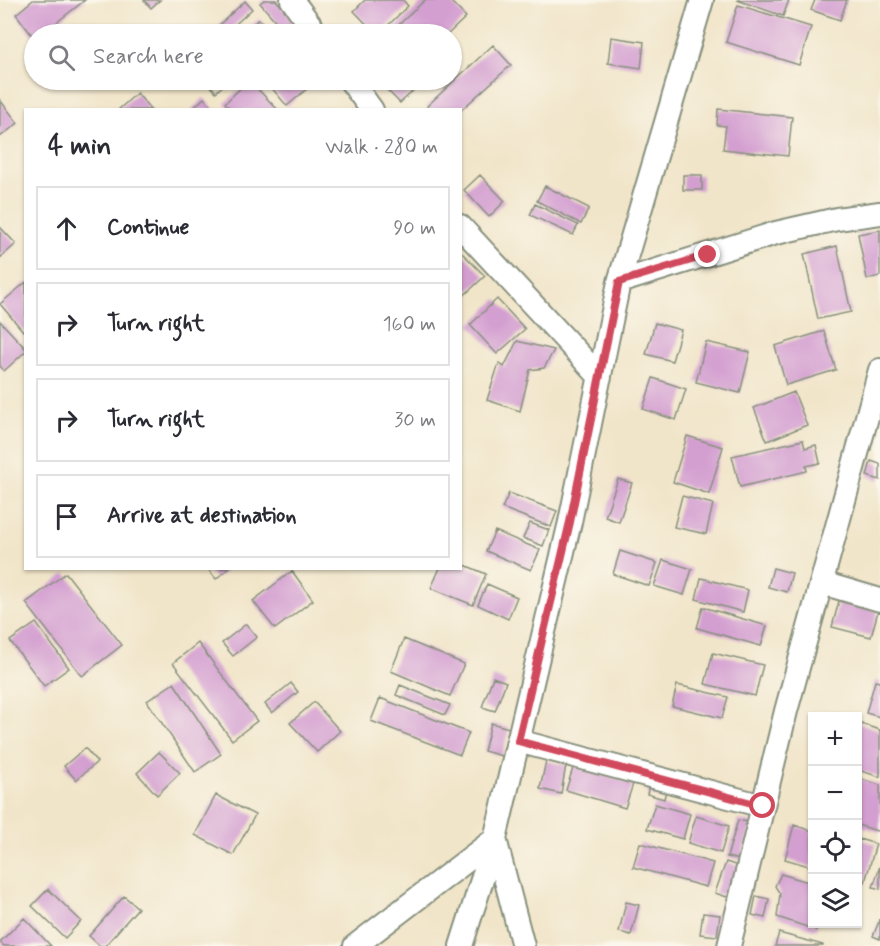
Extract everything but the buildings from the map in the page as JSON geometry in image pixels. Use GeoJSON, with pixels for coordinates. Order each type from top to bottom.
{"type":"FeatureCollection","features":[{"type":"Feature","properties":{"kind":"street"},"geometry":{"type":"LineString","coordinates":[[292,0],[310,24]]}},
{"type":"Feature","properties":{"kind":"street"},"geometry":{"type":"LineString","coordinates":[[461,946],[495,839],[570,522],[619,282],[702,0]]}},
{"type":"Feature","properties":{"kind":"street"},"geometry":{"type":"LineString","coordinates":[[357,90],[371,108]]}},
{"type":"Feature","properties":{"kind":"street"},"geometry":{"type":"LineString","coordinates":[[619,282],[776,233],[837,219],[880,213]]}},
{"type":"Feature","properties":{"kind":"street"},"geometry":{"type":"LineString","coordinates":[[462,228],[600,376]]}},
{"type":"Feature","properties":{"kind":"street"},"geometry":{"type":"LineString","coordinates":[[729,946],[786,711],[880,370]]}},
{"type":"Feature","properties":{"kind":"street"},"geometry":{"type":"LineString","coordinates":[[822,583],[880,600]]}},
{"type":"Feature","properties":{"kind":"street"},"geometry":{"type":"LineString","coordinates":[[518,741],[763,806]]}},
{"type":"Feature","properties":{"kind":"street"},"geometry":{"type":"LineString","coordinates":[[356,946],[495,839]]}},
{"type":"Feature","properties":{"kind":"street"},"geometry":{"type":"LineString","coordinates":[[495,839],[523,946]]}},
{"type":"Feature","properties":{"kind":"route"},"geometry":{"type":"LineString","coordinates":[[708,255],[619,282],[570,522],[518,741],[763,806]]}}]}
